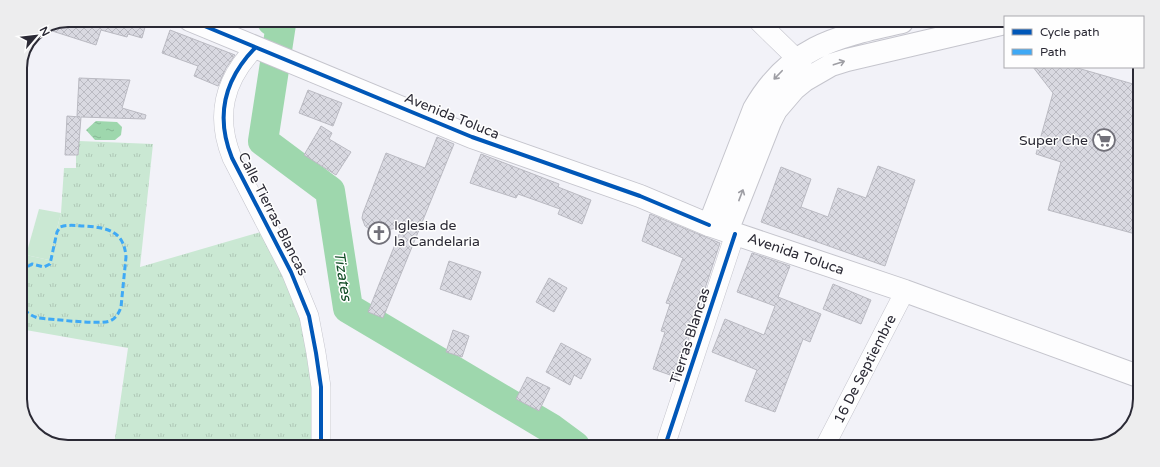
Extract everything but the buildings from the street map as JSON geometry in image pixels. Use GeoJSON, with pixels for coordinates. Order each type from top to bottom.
{"type":"FeatureCollection","features":[{"type":"Feature","properties":{"kind":"main road","name":"Avenida Toluca"},"geometry":{"type":"LineString","coordinates":[[206,27],[472,137],[640,196],[724,230],[905,291],[1133,374]]}},
{"type":"Feature","properties":{"kind":"main road"},"geometry":{"type":"LineString","coordinates":[[724,230],[754,109],[762,95],[772,82],[797,59],[812,49],[828,41],[878,27]]}},
{"type":"Feature","properties":{"kind":"main road"},"geometry":{"type":"LineString","coordinates":[[724,230],[770,122],[785,99],[794,89],[809,78],[832,65],[858,57],[988,27]]}},
{"type":"Feature","properties":{"kind":"street"},"geometry":{"type":"LineString","coordinates":[[765,27],[797,59],[809,78]]}},
{"type":"Feature","properties":{"kind":"street","name":"Calle Tierras Blancas"},"geometry":{"type":"LineString","coordinates":[[269,54],[238,69],[229,86],[224,106],[224,133],[232,158],[286,261],[309,316],[321,387],[321,440]]}},
{"type":"Feature","properties":{"kind":"street","name":"Tierras Blancas"},"geometry":{"type":"LineString","coordinates":[[667,440],[724,230]]}},
{"type":"Feature","properties":{"kind":"street","name":"16 De Septiembre"},"geometry":{"type":"LineString","coordinates":[[828,440],[905,291]]}},
{"type":"Feature","properties":{"kind":"green space"},"geometry":{"type":"Polygon","coordinates":[[[79,141],[153,144],[140,267],[264,231],[308,335],[316,440],[115,440],[128,348],[27,330],[27,255],[49,260],[61,213],[64,168],[76,168],[76,155],[78,155],[79,141]]]}},
{"type":"Feature","properties":{"kind":"green space"},"geometry":{"type":"Polygon","coordinates":[[[39,209],[61,213],[49,260],[27,255],[39,209]]]}},
{"type":"Feature","properties":{"kind":"water"},"geometry":{"type":"Polygon","coordinates":[[[96,121],[117,122],[122,127],[121,135],[115,140],[95,140],[86,130],[96,121]]]}},
{"type":"Feature","properties":{"kind":"waterway","name":"Tizates"},"geometry":{"type":"LineString","coordinates":[[281,27],[263,141],[330,191],[348,308],[552,429],[567,440]]}},
{"type":"Feature","properties":{"kind":"marked path"},"geometry":{"type":"LineString","coordinates":[[27,267],[32,264],[44,267],[50,264],[57,232],[60,227],[73,225],[108,230],[114,232],[118,236],[125,248],[126,257],[121,307],[117,315],[112,320],[96,322],[38,318],[27,312]]}},
{"type":"Feature","properties":{"kind":"cycle path"},"geometry":{"type":"LineString","coordinates":[[207,27],[472,137],[640,196],[709,225]]}},
{"type":"Feature","properties":{"kind":"cycle path"},"geometry":{"type":"LineString","coordinates":[[255,48],[244,60],[230,86],[226,99],[224,128],[232,158],[291,272],[309,316],[321,387],[321,440]]}},
{"type":"Feature","properties":{"kind":"cycle path"},"geometry":{"type":"LineString","coordinates":[[667,440],[735,234]]}},
{"type":"Feature","properties":{"kind":"place","name":"Super Che"},"geometry":{"type":"Point","coordinates":[1104,140]}},
{"type":"Feature","properties":{"kind":"place","name":"Iglesia de la Candelaria"},"geometry":{"type":"Point","coordinates":[379,233]}}]}
